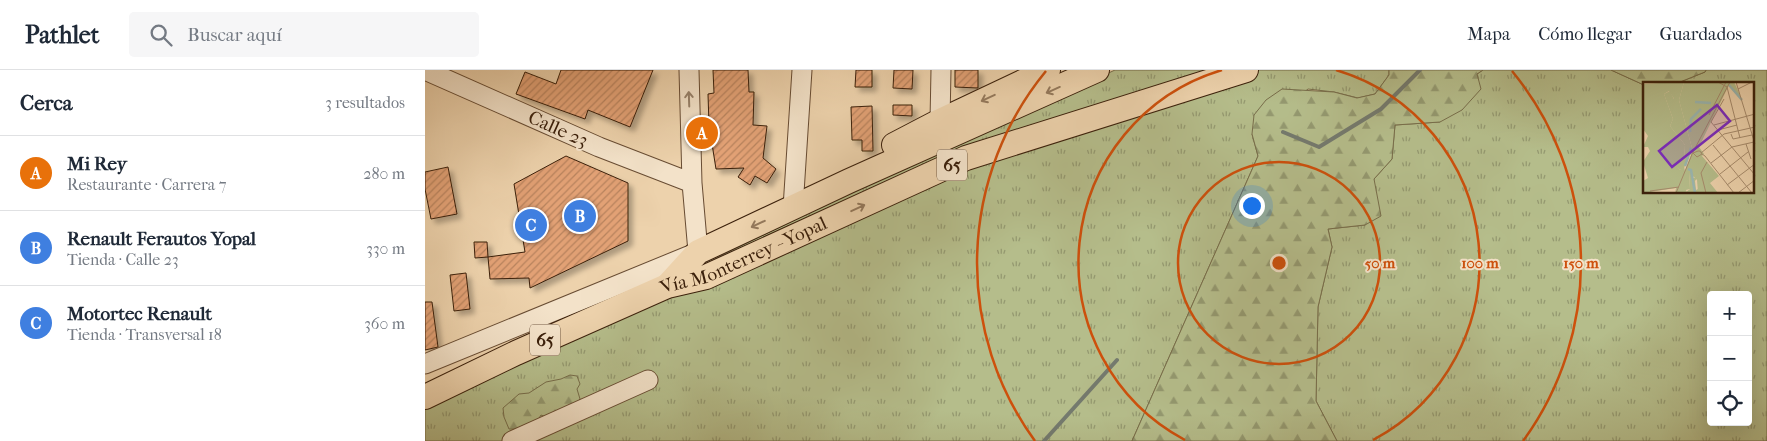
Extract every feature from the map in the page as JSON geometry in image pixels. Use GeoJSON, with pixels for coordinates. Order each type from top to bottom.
{"type":"FeatureCollection","features":[{"type":"Feature","properties":{"kind":"main road"},"geometry":{"type":"LineString","coordinates":[[849,181],[884,150],[940,121],[1048,70]]}},
{"type":"Feature","properties":{"kind":"main road","name":"Vía Monterrey - Yopal"},"geometry":{"type":"LineString","coordinates":[[667,286],[698,252],[849,181],[1097,70]]}},
{"type":"Feature","properties":{"kind":"main road"},"geometry":{"type":"LineString","coordinates":[[966,158],[1203,70]]}},
{"type":"Feature","properties":{"kind":"main road","name":"Vía Monterrey - Yopal"},"geometry":{"type":"LineString","coordinates":[[667,286],[707,277],[966,158],[1246,70]]}},
{"type":"Feature","properties":{"kind":"main road","name":"65"},"geometry":{"type":"LineString","coordinates":[[425,397],[516,353],[667,286]]}},
{"type":"Feature","properties":{"kind":"street","name":"Calle 23"},"geometry":{"type":"LineString","coordinates":[[425,70],[599,147],[692,184]]}},
{"type":"Feature","properties":{"kind":"street"},"geometry":{"type":"LineString","coordinates":[[793,208],[802,70]]}},
{"type":"Feature","properties":{"kind":"street"},"geometry":{"type":"LineString","coordinates":[[940,121],[941,70]]}},
{"type":"Feature","properties":{"kind":"street"},"geometry":{"type":"LineString","coordinates":[[425,364],[698,252],[686,71]]}},
{"type":"Feature","properties":{"kind":"street"},"geometry":{"type":"LineString","coordinates":[[512,441],[648,380]]}},
{"type":"Feature","properties":{"kind":"green space"},"geometry":{"type":"Polygon","coordinates":[[[1115,70],[1389,70],[1389,75],[1375,94],[1358,98],[1334,92],[1308,89],[1252,134],[1258,156],[1132,441],[425,441],[425,391],[698,267],[825,205],[1115,70]]]}},
{"type":"Feature","properties":{"kind":"green space"},"geometry":{"type":"Polygon","coordinates":[[[1389,70],[1483,70],[1477,74],[1481,89],[1462,110],[1440,122],[1395,125],[1392,159],[1374,179],[1381,216],[1365,225],[1328,229],[1332,247],[1318,307],[1316,401],[1337,441],[1132,441],[1258,156],[1252,134],[1254,115],[1266,100],[1282,89],[1334,92],[1357,98],[1375,94],[1389,75],[1389,70]]]}},
{"type":"Feature","properties":{"kind":"green space"},"geometry":{"type":"Polygon","coordinates":[[[1483,70],[1611,70],[1643,85],[1643,194],[1755,194],[1755,82],[1680,82],[1706,70],[1767,70],[1767,441],[1337,441],[1316,401],[1318,307],[1332,247],[1328,229],[1365,225],[1374,179],[1392,159],[1395,125],[1440,122],[1477,74],[1483,70]]]}},
{"type":"Feature","properties":{"kind":"green space"},"geometry":{"type":"Polygon","coordinates":[[[1611,70],[1706,70],[1680,82],[1643,82],[1643,85],[1611,70]]]}},
{"type":"Feature","properties":{"kind":"green space"},"geometry":{"type":"Polygon","coordinates":[[[570,375],[577,376],[580,384],[577,389],[580,399],[574,406],[546,417],[541,415],[530,432],[522,429],[509,429],[504,417],[503,408],[519,394],[529,393],[546,382],[570,375]]]}},
{"type":"Feature","properties":{"kind":"building"},"geometry":{"type":"Polygon","coordinates":[[[561,70],[653,70],[630,127],[588,110],[585,119],[516,94],[525,72],[556,84],[561,70]]]}},
{"type":"Feature","properties":{"kind":"building"},"geometry":{"type":"Polygon","coordinates":[[[713,70],[748,70],[749,92],[754,92],[753,125],[767,126],[763,158],[776,169],[767,183],[755,176],[750,185],[738,177],[744,168],[716,169],[709,125],[708,94],[714,93],[713,70]]]}},
{"type":"Feature","properties":{"kind":"building"},"geometry":{"type":"Polygon","coordinates":[[[856,70],[872,70],[872,87],[855,87],[856,70]]]}},
{"type":"Feature","properties":{"kind":"building"},"geometry":{"type":"Polygon","coordinates":[[[894,70],[913,70],[912,89],[893,88],[894,70]]]}},
{"type":"Feature","properties":{"kind":"building"},"geometry":{"type":"Polygon","coordinates":[[[955,70],[978,70],[978,88],[955,87],[955,70]]]}},
{"type":"Feature","properties":{"kind":"building"},"geometry":{"type":"Polygon","coordinates":[[[893,105],[912,105],[912,116],[893,115],[893,105]]]}},
{"type":"Feature","properties":{"kind":"building"},"geometry":{"type":"Polygon","coordinates":[[[872,106],[873,151],[862,151],[862,140],[852,140],[851,107],[872,106]]]}},
{"type":"Feature","properties":{"kind":"building"},"geometry":{"type":"Polygon","coordinates":[[[566,156],[628,183],[628,241],[530,288],[529,278],[490,279],[488,257],[525,252],[514,184],[566,156]]]}},
{"type":"Feature","properties":{"kind":"building"},"geometry":{"type":"Polygon","coordinates":[[[448,167],[457,214],[431,219],[425,189],[425,172],[448,167]]]}},
{"type":"Feature","properties":{"kind":"building"},"geometry":{"type":"Polygon","coordinates":[[[474,242],[487,242],[488,257],[475,258],[474,242]]]}},
{"type":"Feature","properties":{"kind":"building"},"geometry":{"type":"Polygon","coordinates":[[[466,273],[470,309],[454,311],[450,275],[466,273]]]}},
{"type":"Feature","properties":{"kind":"building"},"geometry":{"type":"Polygon","coordinates":[[[425,302],[432,302],[438,347],[425,350],[425,302]]]}},
{"type":"Feature","properties":{"kind":"waterway"},"geometry":{"type":"LineString","coordinates":[[1283,132],[1319,147],[1381,109],[1420,70]]}},
{"type":"Feature","properties":{"kind":"waterway"},"geometry":{"type":"LineString","coordinates":[[1044,441],[1117,360]]}},
{"type":"Feature","properties":{"kind":"place","name":"Mi Rey"},"geometry":{"type":"Point","coordinates":[702,133]}},
{"type":"Feature","properties":{"kind":"place","name":"Renault Ferautos Yopal"},"geometry":{"type":"Point","coordinates":[580,216]}},
{"type":"Feature","properties":{"kind":"place","name":"Motortec Renault"},"geometry":{"type":"Point","coordinates":[531,225]}}]}
